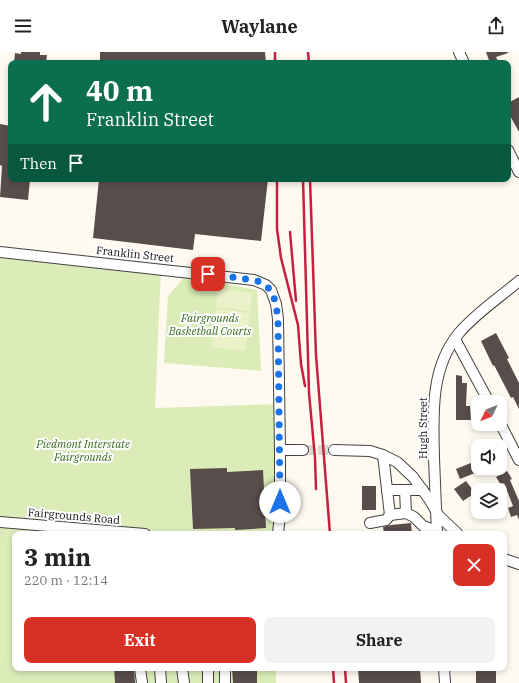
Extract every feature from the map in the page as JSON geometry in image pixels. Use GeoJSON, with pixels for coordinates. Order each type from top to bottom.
{"type":"FeatureCollection","features":[{"type":"Feature","properties":{"kind":"street"},"geometry":{"type":"LineString","coordinates":[[511,156],[519,172]]}},
{"type":"Feature","properties":{"kind":"street","name":"Franklin Street"},"geometry":{"type":"LineString","coordinates":[[0,252],[246,279],[266,285],[274,296],[278,319],[280,450]]}},
{"type":"Feature","properties":{"kind":"street","name":"Hugh Street"},"geometry":{"type":"LineString","coordinates":[[437,531],[433,411],[434,395],[442,364],[455,339],[468,323],[519,281]]}},
{"type":"Feature","properties":{"kind":"street"},"geometry":{"type":"LineString","coordinates":[[455,339],[484,395]]}},
{"type":"Feature","properties":{"kind":"street"},"geometry":{"type":"LineString","coordinates":[[504,431],[519,460]]}},
{"type":"Feature","properties":{"kind":"street"},"geometry":{"type":"LineString","coordinates":[[278,531],[280,514],[280,450],[303,450]]}},
{"type":"Feature","properties":{"kind":"street"},"geometry":{"type":"LineString","coordinates":[[334,450],[370,451],[383,455],[403,468],[429,499],[436,512],[455,531]]}},
{"type":"Feature","properties":{"kind":"street"},"geometry":{"type":"LineString","coordinates":[[383,455],[390,515]]}},
{"type":"Feature","properties":{"kind":"street"},"geometry":{"type":"LineString","coordinates":[[386,490],[422,490]]}},
{"type":"Feature","properties":{"kind":"street"},"geometry":{"type":"LineString","coordinates":[[405,490],[406,513]]}},
{"type":"Feature","properties":{"kind":"street"},"geometry":{"type":"LineString","coordinates":[[370,523],[386,520],[390,515],[406,513],[414,517],[423,526],[433,531]]}},
{"type":"Feature","properties":{"kind":"street","name":"Fairgrounds Road"},"geometry":{"type":"LineString","coordinates":[[0,522],[109,531]]}},
{"type":"Feature","properties":{"kind":"street"},"geometry":{"type":"LineString","coordinates":[[507,560],[519,564]]}},
{"type":"Feature","properties":{"kind":"street"},"geometry":{"type":"LineString","coordinates":[[140,671],[142,683]]}},
{"type":"Feature","properties":{"kind":"street"},"geometry":{"type":"LineString","coordinates":[[160,671],[160,683]]}},
{"type":"Feature","properties":{"kind":"street"},"geometry":{"type":"LineString","coordinates":[[182,671],[184,683]]}},
{"type":"Feature","properties":{"kind":"street"},"geometry":{"type":"LineString","coordinates":[[208,671],[208,683]]}},
{"type":"Feature","properties":{"kind":"street"},"geometry":{"type":"LineString","coordinates":[[225,671],[225,683]]}},
{"type":"Feature","properties":{"kind":"street"},"geometry":{"type":"LineString","coordinates":[[444,671],[445,683]]}},
{"type":"Feature","properties":{"kind":"green space","name":"Piedmont Interstate Fairgrounds"},"geometry":{"type":"Polygon","coordinates":[[[0,252],[161,269],[155,408],[279,404],[277,531],[12,531],[12,671],[276,671],[276,683],[0,683],[0,252]]]}},
{"type":"Feature","properties":{"kind":"green space","name":"Fairgrounds Basketball Courts"},"geometry":{"type":"Polygon","coordinates":[[[185,276],[257,290],[261,371],[164,363],[168,296],[185,276]]]}},
{"type":"Feature","properties":{"kind":"green space"},"geometry":{"type":"Polygon","coordinates":[[[218,289],[252,293],[250,311],[216,307],[218,289]]]}},
{"type":"Feature","properties":{"kind":"green space"},"geometry":{"type":"Polygon","coordinates":[[[216,309],[250,313],[248,331],[214,327],[216,309]]]}},
{"type":"Feature","properties":{"kind":"green space"},"geometry":{"type":"Polygon","coordinates":[[[213,329],[247,333],[245,351],[211,347],[213,329]]]}},
{"type":"Feature","properties":{"kind":"building"},"geometry":{"type":"Polygon","coordinates":[[[21,52],[40,52],[40,55],[47,55],[46,60],[14,60],[15,53],[21,54],[21,52]]]}},
{"type":"Feature","properties":{"kind":"building"},"geometry":{"type":"Polygon","coordinates":[[[100,52],[265,52],[266,60],[100,60],[100,52]]]}},
{"type":"Feature","properties":{"kind":"building"},"geometry":{"type":"Polygon","coordinates":[[[486,52],[508,52],[496,57],[498,60],[489,60],[486,52]]]}},
{"type":"Feature","properties":{"kind":"building"},"geometry":{"type":"Polygon","coordinates":[[[519,97],[519,132],[511,117],[511,101],[519,97]]]}},
{"type":"Feature","properties":{"kind":"building"},"geometry":{"type":"Polygon","coordinates":[[[0,124],[8,125],[8,182],[30,182],[28,200],[0,197],[2,166],[0,165],[0,124]]]}},
{"type":"Feature","properties":{"kind":"building"},"geometry":{"type":"Polygon","coordinates":[[[99,182],[268,182],[261,241],[195,234],[193,250],[93,238],[99,182]]]}},
{"type":"Feature","properties":{"kind":"building"},"geometry":{"type":"Polygon","coordinates":[[[496,333],[509,358],[507,359],[519,383],[519,409],[513,397],[511,398],[494,365],[493,366],[481,341],[496,333]]]}},
{"type":"Feature","properties":{"kind":"building"},"geometry":{"type":"Polygon","coordinates":[[[456,375],[462,376],[462,383],[467,383],[466,406],[470,406],[471,420],[456,420],[456,375]]]}},
{"type":"Feature","properties":{"kind":"building"},"geometry":{"type":"Polygon","coordinates":[[[471,463],[471,475],[460,479],[456,469],[471,463]]]}},
{"type":"Feature","properties":{"kind":"building"},"geometry":{"type":"Polygon","coordinates":[[[227,468],[227,472],[263,470],[266,528],[235,530],[235,528],[193,529],[190,469],[227,468]]]}},
{"type":"Feature","properties":{"kind":"building"},"geometry":{"type":"Polygon","coordinates":[[[507,471],[512,479],[510,480],[519,501],[519,520],[517,515],[511,517],[508,508],[513,506],[507,491],[507,483],[500,483],[496,477],[500,475],[507,475],[507,471]]]}},
{"type":"Feature","properties":{"kind":"building"},"geometry":{"type":"Polygon","coordinates":[[[466,481],[471,488],[471,496],[463,501],[454,489],[466,481]]]}},
{"type":"Feature","properties":{"kind":"building"},"geometry":{"type":"Polygon","coordinates":[[[362,486],[376,486],[376,510],[362,510],[362,486]]]}},
{"type":"Feature","properties":{"kind":"building"},"geometry":{"type":"Polygon","coordinates":[[[411,523],[412,531],[384,531],[383,527],[411,523]]]}},
{"type":"Feature","properties":{"kind":"building"},"geometry":{"type":"Polygon","coordinates":[[[114,671],[134,671],[135,683],[115,683],[114,671]]]}},
{"type":"Feature","properties":{"kind":"building"},"geometry":{"type":"Polygon","coordinates":[[[232,671],[257,671],[257,683],[233,683],[232,671]]]}},
{"type":"Feature","properties":{"kind":"building"},"geometry":{"type":"Polygon","coordinates":[[[358,671],[420,671],[421,683],[359,683],[358,671]]]}},
{"type":"Feature","properties":{"kind":"building"},"geometry":{"type":"Polygon","coordinates":[[[476,671],[496,671],[496,683],[476,683],[476,671]]]}},
{"type":"Feature","properties":{"kind":"tunnel"},"geometry":{"type":"LineString","coordinates":[[303,450],[334,450]]}},
{"type":"Feature","properties":{"kind":"railway"},"geometry":{"type":"LineString","coordinates":[[275,52],[275,60]]}},
{"type":"Feature","properties":{"kind":"railway"},"geometry":{"type":"LineString","coordinates":[[308,52],[309,60]]}},
{"type":"Feature","properties":{"kind":"railway"},"geometry":{"type":"LineString","coordinates":[[277,182],[277,229],[281,258],[298,325],[301,364],[305,386]]}},
{"type":"Feature","properties":{"kind":"railway"},"geometry":{"type":"LineString","coordinates":[[303,182],[309,393],[315,458],[316,489]]}},
{"type":"Feature","properties":{"kind":"railway"},"geometry":{"type":"LineString","coordinates":[[310,182],[316,355],[330,531]]}},
{"type":"Feature","properties":{"kind":"railway"},"geometry":{"type":"LineString","coordinates":[[290,232],[296,301]]}},
{"type":"Feature","properties":{"kind":"railway"},"geometry":{"type":"LineString","coordinates":[[333,671],[334,683]]}},
{"type":"Feature","properties":{"kind":"railway"},"geometry":{"type":"LineString","coordinates":[[345,671],[346,683]]}},
{"type":"Feature","properties":{"kind":"route"},"geometry":{"type":"LineString","coordinates":[[208,274],[260,282],[271,290],[274,296],[278,319],[280,502]]}}]}
